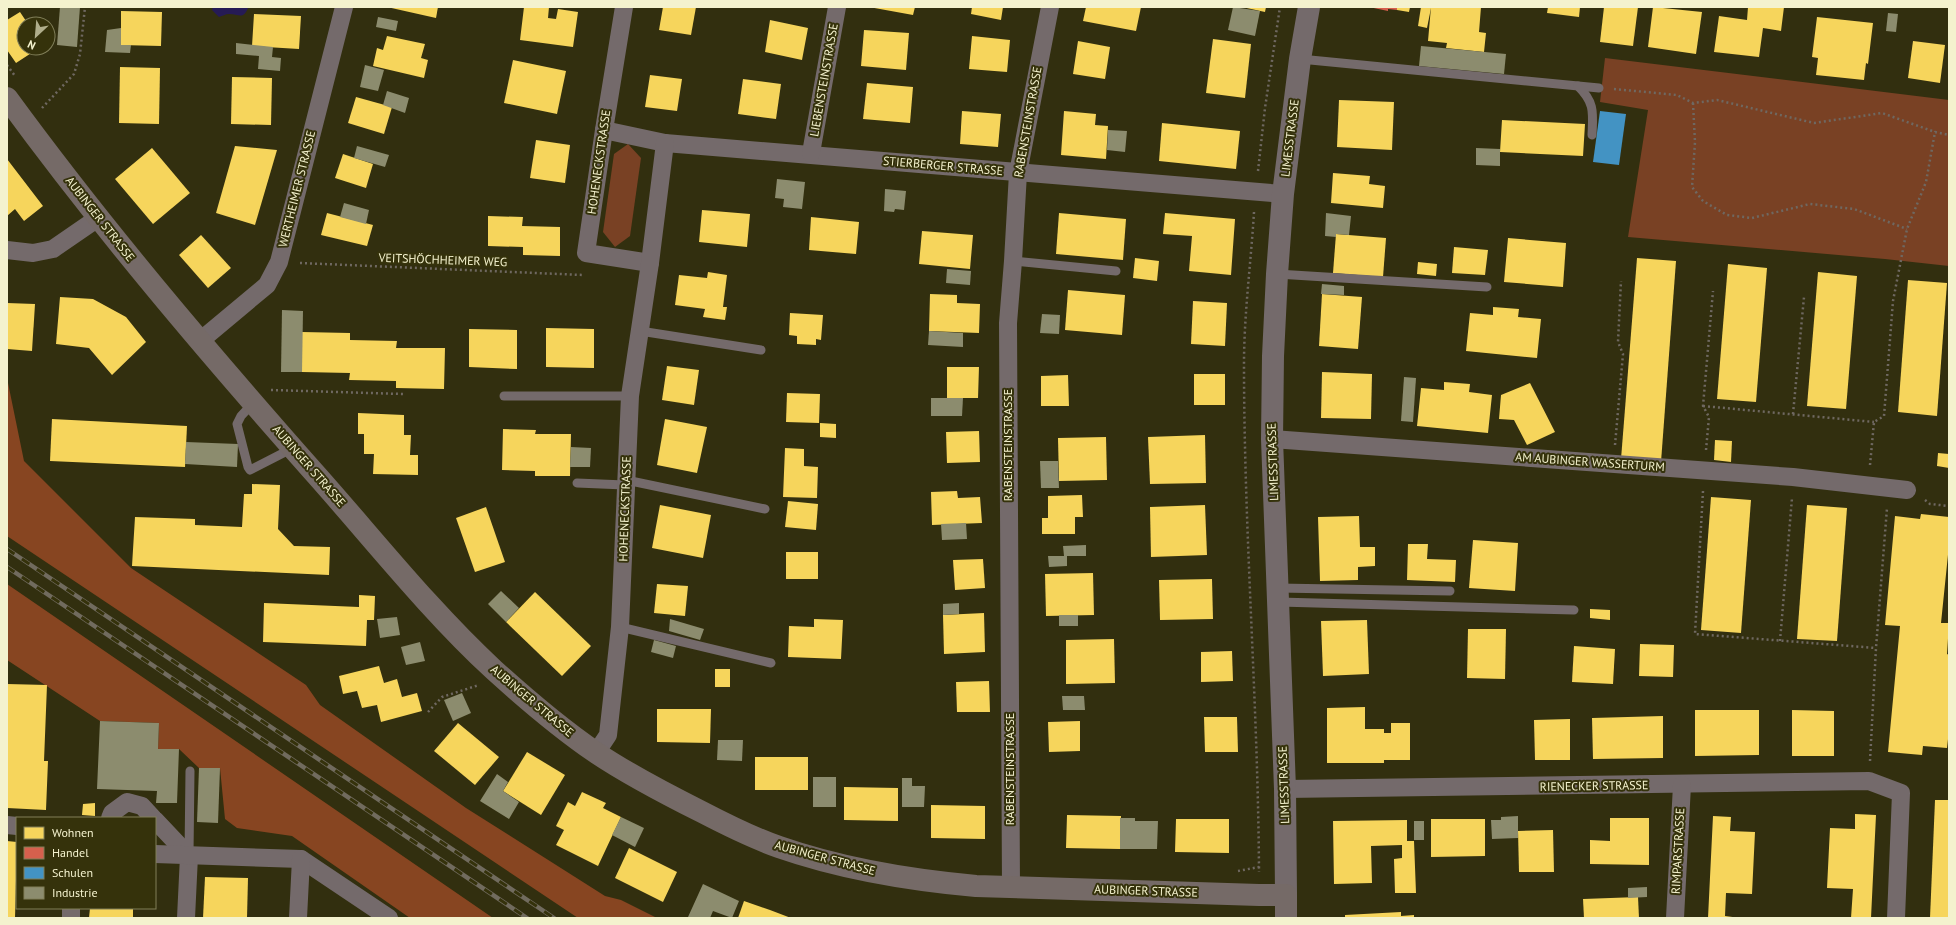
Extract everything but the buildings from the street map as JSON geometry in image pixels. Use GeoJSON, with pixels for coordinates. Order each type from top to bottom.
{"type":"FeatureCollection","features":[{"type":"Feature","properties":{"kind":"main road","name":"AUBINGER STRASSE"},"geometry":{"type":"LineString","coordinates":[[7,98],[98,218],[161,297],[200,341],[261,396],[293,448],[442,617],[493,669],[547,716],[596,752],[659,791],[721,822],[778,847],[852,867],[933,882],[1011,887],[1259,895],[1286,894]]}},
{"type":"Feature","properties":{"kind":"main road","name":"LIMESSTRASSE"},"geometry":{"type":"LineString","coordinates":[[1286,894],[1286,918]]}},
{"type":"Feature","properties":{"kind":"street","name":"WERTHEIMER STRASSE"},"geometry":{"type":"LineString","coordinates":[[200,341],[267,285],[279,262],[344,7]]}},
{"type":"Feature","properties":{"kind":"street","name":"HOHENECKSTRASSE"},"geometry":{"type":"LineString","coordinates":[[586,253],[624,7]]}},
{"type":"Feature","properties":{"kind":"street","name":"LIEBENSTEINSTRASSE"},"geometry":{"type":"LineString","coordinates":[[811,153],[837,7]]}},
{"type":"Feature","properties":{"kind":"street","name":"RABENSTEINSTRASSE"},"geometry":{"type":"LineString","coordinates":[[1011,887],[1008,323],[1018,173],[1050,7]]}},
{"type":"Feature","properties":{"kind":"street","name":"LIMESSTRASSE"},"geometry":{"type":"LineString","coordinates":[[1286,894],[1285,789],[1281,721],[1279,595],[1272,440],[1273,356],[1283,194],[1300,59],[1309,7]]}},
{"type":"Feature","properties":{"kind":"street","name":"STIERBERGER STRASSE"},"geometry":{"type":"LineString","coordinates":[[604,130],[665,142],[811,153],[1018,173],[1283,194]]}},
{"type":"Feature","properties":{"kind":"street","name":"HOHENECKSTRASSE"},"geometry":{"type":"LineString","coordinates":[[596,752],[608,735],[620,627],[625,483],[630,396],[650,263],[665,142]]}},
{"type":"Feature","properties":{"kind":"street"},"geometry":{"type":"LineString","coordinates":[[7,250],[32,253],[53,249],[98,218]]}},
{"type":"Feature","properties":{"kind":"street"},"geometry":{"type":"LineString","coordinates":[[586,253],[650,263]]}},
{"type":"Feature","properties":{"kind":"street","name":"AM AUBINGER WASSERTURM"},"geometry":{"type":"LineString","coordinates":[[1272,440],[1794,477],[1907,490]]}},
{"type":"Feature","properties":{"kind":"street","name":"RIENECKER STRASSE"},"geometry":{"type":"LineString","coordinates":[[1285,789],[1682,785],[1869,781],[1902,793],[1896,918]]}},
{"type":"Feature","properties":{"kind":"street","name":"RIMPARSTRASSE"},"geometry":{"type":"LineString","coordinates":[[1675,918],[1682,785]]}},
{"type":"Feature","properties":{"kind":"street"},"geometry":{"type":"LineString","coordinates":[[110,817],[112,813],[127,802],[142,806],[152,817]]}},
{"type":"Feature","properties":{"kind":"street"},"geometry":{"type":"LineString","coordinates":[[156,821],[188,856],[186,918]]}},
{"type":"Feature","properties":{"kind":"street"},"geometry":{"type":"LineString","coordinates":[[156,854],[301,859],[389,918]]}},
{"type":"Feature","properties":{"kind":"street"},"geometry":{"type":"LineString","coordinates":[[298,918],[301,859]]}},
{"type":"Feature","properties":{"kind":"lane"},"geometry":{"type":"LineString","coordinates":[[1300,59],[1599,88]]}},
{"type":"Feature","properties":{"kind":"lane"},"geometry":{"type":"LineString","coordinates":[[1578,86],[1588,96],[1593,111],[1592,135]]}},
{"type":"Feature","properties":{"kind":"lane"},"geometry":{"type":"LineString","coordinates":[[1013,261],[1116,271]]}},
{"type":"Feature","properties":{"kind":"lane"},"geometry":{"type":"LineString","coordinates":[[1277,274],[1486,287]]}},
{"type":"Feature","properties":{"kind":"lane"},"geometry":{"type":"LineString","coordinates":[[640,331],[761,350]]}},
{"type":"Feature","properties":{"kind":"lane"},"geometry":{"type":"LineString","coordinates":[[261,396],[241,416],[237,424],[248,467],[250,470],[293,448]]}},
{"type":"Feature","properties":{"kind":"lane"},"geometry":{"type":"LineString","coordinates":[[504,396],[630,396]]}},
{"type":"Feature","properties":{"kind":"lane"},"geometry":{"type":"LineString","coordinates":[[577,483],[625,483],[765,509]]}},
{"type":"Feature","properties":{"kind":"lane"},"geometry":{"type":"LineString","coordinates":[[1279,595],[1450,591]]}},
{"type":"Feature","properties":{"kind":"lane"},"geometry":{"type":"LineString","coordinates":[[1279,595],[1574,610]]}},
{"type":"Feature","properties":{"kind":"lane"},"geometry":{"type":"LineString","coordinates":[[620,627],[771,663]]}},
{"type":"Feature","properties":{"kind":"lane"},"geometry":{"type":"LineString","coordinates":[[188,856],[190,772]]}},
{"type":"Feature","properties":{"kind":"path"},"geometry":{"type":"LineString","coordinates":[[25,123],[40,110],[74,74],[80,54],[85,7]]}},
{"type":"Feature","properties":{"kind":"path"},"geometry":{"type":"LineString","coordinates":[[7,65],[16,78]]}},
{"type":"Feature","properties":{"kind":"path"},"geometry":{"type":"LineString","coordinates":[[1599,88],[1677,95],[1693,103],[1717,100],[1814,123],[1882,113],[1936,132],[1949,135]]}},
{"type":"Feature","properties":{"kind":"path"},"geometry":{"type":"LineString","coordinates":[[1693,103],[1695,142],[1692,187],[1703,201],[1727,215],[1752,218],[1810,204],[1854,209],[1907,229]]}},
{"type":"Feature","properties":{"kind":"path"},"geometry":{"type":"LineString","coordinates":[[1703,406],[1874,422],[1884,416],[1893,301],[1907,229],[1926,182],[1936,132]]}},
{"type":"Feature","properties":{"kind":"path","name":"VEITSHÖCHHEIMER WEG"},"geometry":{"type":"LineString","coordinates":[[279,262],[584,275],[586,253]]}},
{"type":"Feature","properties":{"kind":"path"},"geometry":{"type":"LineString","coordinates":[[1613,463],[1623,354],[1618,342],[1622,281]]}},
{"type":"Feature","properties":{"kind":"path"},"geometry":{"type":"LineString","coordinates":[[1713,291],[1703,406],[1709,417],[1704,470],[1694,634],[1876,648]]}},
{"type":"Feature","properties":{"kind":"path"},"geometry":{"type":"LineString","coordinates":[[1793,414],[1804,297]]}},
{"type":"Feature","properties":{"kind":"path"},"geometry":{"type":"LineString","coordinates":[[261,396],[403,394]]}},
{"type":"Feature","properties":{"kind":"path"},"geometry":{"type":"LineString","coordinates":[[261,396],[274,396]]}},
{"type":"Feature","properties":{"kind":"path"},"geometry":{"type":"LineString","coordinates":[[1869,486],[1874,422]]}},
{"type":"Feature","properties":{"kind":"path"},"geometry":{"type":"LineString","coordinates":[[1780,641],[1794,477]]}},
{"type":"Feature","properties":{"kind":"path"},"geometry":{"type":"LineString","coordinates":[[1869,781],[1876,648],[1888,488]]}},
{"type":"Feature","properties":{"kind":"path"},"geometry":{"type":"LineString","coordinates":[[1907,490],[1930,504],[1949,506]]}},
{"type":"Feature","properties":{"kind":"path"},"geometry":{"type":"LineString","coordinates":[[428,712],[442,697],[481,684],[475,679]]}},
{"type":"Feature","properties":{"kind":"shaded area"},"geometry":{"type":"Polygon","coordinates":[[[213,7],[248,8],[244,14],[240,16],[228,14],[219,17],[212,10],[213,7]]]}},
{"type":"Feature","properties":{"kind":"shaded area"},"geometry":{"type":"Polygon","coordinates":[[[1605,58],[1949,100],[1949,266],[1885,259],[1628,237],[1648,110],[1600,102],[1605,58]]]}},
{"type":"Feature","properties":{"kind":"shaded area"},"geometry":{"type":"Polygon","coordinates":[[[628,144],[641,158],[630,236],[615,247],[603,232],[614,154],[628,144]]]}},
{"type":"Feature","properties":{"kind":"shaded area"},"geometry":{"type":"Polygon","coordinates":[[[7,378],[24,461],[131,568],[306,685],[320,705],[466,808],[605,896],[621,900],[657,918],[578,918],[7,536],[7,378]]]}},
{"type":"Feature","properties":{"kind":"shaded area"},"geometry":{"type":"Polygon","coordinates":[[[7,584],[493,918],[410,918],[292,836],[237,828],[225,819],[220,768],[199,768],[179,749],[158,749],[159,723],[100,721],[7,660],[7,584]]]}},
{"type":"Feature","properties":{"kind":"railway"},"geometry":{"type":"LineString","coordinates":[[7,549],[554,918]]}},
{"type":"Feature","properties":{"kind":"railway"},"geometry":{"type":"LineString","coordinates":[[7,567],[527,918]]}}]}
